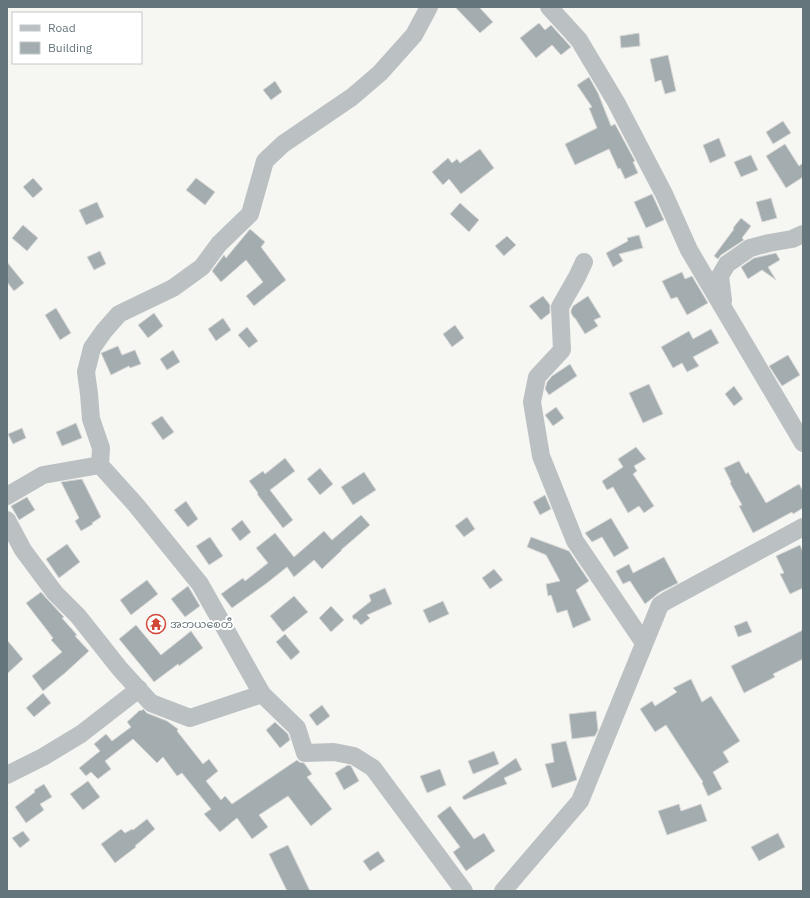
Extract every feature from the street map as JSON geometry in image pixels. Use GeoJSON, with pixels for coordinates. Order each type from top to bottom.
{"type":"FeatureCollection","features":[{"type":"Feature","properties":{"kind":"street"},"geometry":{"type":"LineString","coordinates":[[430,7],[414,35],[380,73],[352,97],[283,144],[265,161],[250,214],[218,244],[202,267],[173,288],[119,314],[92,348],[86,372],[91,419],[101,448],[100,465],[200,584],[262,694],[297,728],[305,752],[334,752],[354,756],[374,768],[464,891]]}},
{"type":"Feature","properties":{"kind":"street"},"geometry":{"type":"LineString","coordinates":[[549,7],[579,40],[616,102],[664,194],[689,250],[803,443]]}},
{"type":"Feature","properties":{"kind":"street"},"geometry":{"type":"LineString","coordinates":[[720,302],[723,300],[720,276],[727,264],[750,248],[792,239],[803,234]]}},
{"type":"Feature","properties":{"kind":"street"},"geometry":{"type":"LineString","coordinates":[[584,262],[578,277],[560,307],[562,350],[537,377],[532,402],[540,456],[575,541],[644,643]]}},
{"type":"Feature","properties":{"kind":"street"},"geometry":{"type":"LineString","coordinates":[[7,496],[43,475],[100,465]]}},
{"type":"Feature","properties":{"kind":"street"},"geometry":{"type":"LineString","coordinates":[[7,520],[23,550],[55,593],[78,616],[120,669],[151,703],[190,718],[262,694]]}},
{"type":"Feature","properties":{"kind":"street"},"geometry":{"type":"LineString","coordinates":[[503,891],[580,801],[660,605],[803,527]]}},
{"type":"Feature","properties":{"kind":"street"},"geometry":{"type":"LineString","coordinates":[[7,775],[43,757],[81,734],[139,689]]}},
{"type":"Feature","properties":{"kind":"building"},"geometry":{"type":"Polygon","coordinates":[[[455,7],[479,7],[493,22],[480,33],[455,7]]]}},
{"type":"Feature","properties":{"kind":"building"},"geometry":{"type":"Polygon","coordinates":[[[539,23],[545,30],[551,25],[571,47],[561,55],[552,45],[536,58],[520,38],[539,23]]]}},
{"type":"Feature","properties":{"kind":"building"},"geometry":{"type":"Polygon","coordinates":[[[639,33],[640,46],[621,48],[620,36],[639,33]]]}},
{"type":"Feature","properties":{"kind":"building"},"geometry":{"type":"Polygon","coordinates":[[[668,55],[676,91],[665,94],[661,80],[655,82],[650,59],[668,55]]]}},
{"type":"Feature","properties":{"kind":"building"},"geometry":{"type":"Polygon","coordinates":[[[589,77],[598,93],[611,126],[615,124],[635,161],[633,162],[638,173],[625,179],[620,168],[618,169],[609,149],[575,165],[565,144],[597,128],[589,108],[592,107],[577,85],[589,77]]]}},
{"type":"Feature","properties":{"kind":"building"},"geometry":{"type":"Polygon","coordinates":[[[275,81],[282,92],[271,100],[263,90],[275,81]]]}},
{"type":"Feature","properties":{"kind":"building"},"geometry":{"type":"Polygon","coordinates":[[[783,121],[791,133],[773,144],[766,132],[783,121]]]}},
{"type":"Feature","properties":{"kind":"building"},"geometry":{"type":"Polygon","coordinates":[[[719,138],[726,156],[710,163],[703,145],[719,138]]]}},
{"type":"Feature","properties":{"kind":"building"},"geometry":{"type":"Polygon","coordinates":[[[785,144],[799,166],[803,163],[803,177],[786,188],[766,156],[785,144]]]}},
{"type":"Feature","properties":{"kind":"building"},"geometry":{"type":"Polygon","coordinates":[[[480,149],[494,168],[461,194],[449,179],[443,185],[432,172],[448,158],[452,163],[457,159],[460,163],[480,149]]]}},
{"type":"Feature","properties":{"kind":"building"},"geometry":{"type":"Polygon","coordinates":[[[751,155],[758,170],[741,177],[734,162],[751,155]]]}},
{"type":"Feature","properties":{"kind":"building"},"geometry":{"type":"Polygon","coordinates":[[[33,178],[43,189],[33,198],[23,187],[33,178]]]}},
{"type":"Feature","properties":{"kind":"building"},"geometry":{"type":"Polygon","coordinates":[[[196,178],[215,192],[205,205],[186,190],[196,178]]]}},
{"type":"Feature","properties":{"kind":"building"},"geometry":{"type":"Polygon","coordinates":[[[652,194],[664,220],[646,228],[634,202],[652,194]]]}},
{"type":"Feature","properties":{"kind":"building"},"geometry":{"type":"Polygon","coordinates":[[[771,198],[777,218],[762,222],[756,202],[771,198]]]}},
{"type":"Feature","properties":{"kind":"building"},"geometry":{"type":"Polygon","coordinates":[[[97,202],[104,217],[86,225],[79,210],[97,202]]]}},
{"type":"Feature","properties":{"kind":"building"},"geometry":{"type":"Polygon","coordinates":[[[460,203],[479,220],[469,232],[450,214],[460,203]]]}},
{"type":"Feature","properties":{"kind":"building"},"geometry":{"type":"Polygon","coordinates":[[[741,218],[751,226],[742,238],[744,240],[721,255],[718,259],[714,256],[741,218]]]}},
{"type":"Feature","properties":{"kind":"building"},"geometry":{"type":"Polygon","coordinates":[[[23,225],[38,238],[27,251],[12,238],[23,225]]]}},
{"type":"Feature","properties":{"kind":"building"},"geometry":{"type":"Polygon","coordinates":[[[250,229],[265,242],[261,247],[286,280],[254,306],[246,296],[263,282],[246,260],[221,282],[212,271],[224,255],[226,258],[250,229]]]}},
{"type":"Feature","properties":{"kind":"building"},"geometry":{"type":"Polygon","coordinates":[[[639,235],[643,248],[619,254],[623,261],[613,267],[606,253],[628,241],[627,238],[639,235]]]}},
{"type":"Feature","properties":{"kind":"building"},"geometry":{"type":"Polygon","coordinates":[[[507,236],[516,245],[504,256],[495,246],[507,236]]]}},
{"type":"Feature","properties":{"kind":"building"},"geometry":{"type":"Polygon","coordinates":[[[100,251],[106,264],[94,270],[87,257],[100,251]]]}},
{"type":"Feature","properties":{"kind":"building"},"geometry":{"type":"Polygon","coordinates":[[[776,253],[780,260],[768,267],[776,280],[762,270],[748,279],[741,267],[754,258],[776,253]]]}},
{"type":"Feature","properties":{"kind":"building"},"geometry":{"type":"Polygon","coordinates":[[[7,262],[24,283],[14,291],[7,282],[7,262]]]}},
{"type":"Feature","properties":{"kind":"building"},"geometry":{"type":"Polygon","coordinates":[[[682,272],[685,279],[692,276],[708,303],[687,315],[677,297],[671,299],[662,281],[682,272]]]}},
{"type":"Feature","properties":{"kind":"building"},"geometry":{"type":"Polygon","coordinates":[[[543,296],[550,305],[550,313],[541,320],[529,306],[543,296]]]}},
{"type":"Feature","properties":{"kind":"building"},"geometry":{"type":"Polygon","coordinates":[[[588,296],[601,317],[594,320],[598,326],[585,334],[571,313],[571,310],[573,306],[588,296]]]}},
{"type":"Feature","properties":{"kind":"building"},"geometry":{"type":"Polygon","coordinates":[[[56,308],[71,333],[60,340],[45,315],[56,308]]]}},
{"type":"Feature","properties":{"kind":"building"},"geometry":{"type":"Polygon","coordinates":[[[154,313],[163,326],[148,338],[138,325],[154,313]]]}},
{"type":"Feature","properties":{"kind":"building"},"geometry":{"type":"Polygon","coordinates":[[[223,318],[231,330],[216,341],[208,329],[223,318]]]}},
{"type":"Feature","properties":{"kind":"building"},"geometry":{"type":"Polygon","coordinates":[[[455,325],[464,338],[452,347],[443,334],[455,325]]]}},
{"type":"Feature","properties":{"kind":"building"},"geometry":{"type":"Polygon","coordinates":[[[247,327],[258,341],[249,348],[238,335],[247,327]]]}},
{"type":"Feature","properties":{"kind":"building"},"geometry":{"type":"Polygon","coordinates":[[[711,329],[719,343],[693,357],[699,366],[687,372],[682,363],[673,368],[661,347],[689,331],[693,339],[711,329]]]}},
{"type":"Feature","properties":{"kind":"building"},"geometry":{"type":"Polygon","coordinates":[[[118,346],[122,355],[135,350],[141,364],[130,368],[129,366],[111,375],[101,353],[118,346]]]}},
{"type":"Feature","properties":{"kind":"building"},"geometry":{"type":"Polygon","coordinates":[[[173,350],[180,362],[167,370],[160,359],[173,350]]]}},
{"type":"Feature","properties":{"kind":"building"},"geometry":{"type":"Polygon","coordinates":[[[788,355],[800,375],[782,386],[769,366],[788,355]]]}},
{"type":"Feature","properties":{"kind":"building"},"geometry":{"type":"Polygon","coordinates":[[[570,364],[577,376],[549,395],[545,389],[547,382],[552,376],[570,364]]]}},
{"type":"Feature","properties":{"kind":"building"},"geometry":{"type":"Polygon","coordinates":[[[649,384],[663,414],[643,423],[629,393],[649,384]]]}},
{"type":"Feature","properties":{"kind":"building"},"geometry":{"type":"Polygon","coordinates":[[[734,386],[743,399],[734,406],[725,394],[734,386]]]}},
{"type":"Feature","properties":{"kind":"building"},"geometry":{"type":"Polygon","coordinates":[[[556,407],[564,418],[553,426],[545,415],[556,407]]]}},
{"type":"Feature","properties":{"kind":"building"},"geometry":{"type":"Polygon","coordinates":[[[162,416],[174,432],[163,440],[151,423],[162,416]]]}},
{"type":"Feature","properties":{"kind":"building"},"geometry":{"type":"Polygon","coordinates":[[[76,423],[82,438],[62,446],[56,432],[76,423]]]}},
{"type":"Feature","properties":{"kind":"building"},"geometry":{"type":"Polygon","coordinates":[[[22,428],[26,438],[13,444],[8,434],[22,428]]]}},
{"type":"Feature","properties":{"kind":"building"},"geometry":{"type":"Polygon","coordinates":[[[636,447],[646,459],[634,466],[637,471],[633,474],[654,506],[644,513],[639,506],[628,513],[613,487],[607,490],[602,481],[623,467],[618,459],[636,447]]]}},
{"type":"Feature","properties":{"kind":"building"},"geometry":{"type":"Polygon","coordinates":[[[285,458],[295,471],[270,490],[293,520],[283,528],[249,481],[263,471],[265,474],[285,458]]]}},
{"type":"Feature","properties":{"kind":"building"},"geometry":{"type":"Polygon","coordinates":[[[739,461],[746,474],[748,472],[766,503],[799,484],[803,491],[803,508],[793,514],[792,512],[753,533],[739,506],[742,505],[724,468],[739,461]]]}},
{"type":"Feature","properties":{"kind":"building"},"geometry":{"type":"Polygon","coordinates":[[[320,468],[333,484],[320,495],[307,479],[320,468]]]}},
{"type":"Feature","properties":{"kind":"building"},"geometry":{"type":"Polygon","coordinates":[[[364,472],[376,490],[353,505],[341,487],[364,472]]]}},
{"type":"Feature","properties":{"kind":"building"},"geometry":{"type":"Polygon","coordinates":[[[82,479],[101,517],[81,531],[75,521],[79,518],[61,482],[82,479]]]}},
{"type":"Feature","properties":{"kind":"building"},"geometry":{"type":"Polygon","coordinates":[[[545,495],[551,509],[540,515],[533,502],[545,495]]]}},
{"type":"Feature","properties":{"kind":"building"},"geometry":{"type":"Polygon","coordinates":[[[27,497],[35,510],[19,520],[11,506],[27,497]]]}},
{"type":"Feature","properties":{"kind":"building"},"geometry":{"type":"Polygon","coordinates":[[[186,501],[198,519],[188,527],[174,510],[186,501]]]}},
{"type":"Feature","properties":{"kind":"building"},"geometry":{"type":"Polygon","coordinates":[[[361,515],[370,525],[322,569],[314,560],[294,577],[287,567],[232,608],[221,594],[243,578],[245,581],[268,563],[256,548],[275,533],[294,557],[324,531],[332,540],[361,515]]]}},
{"type":"Feature","properties":{"kind":"building"},"geometry":{"type":"Polygon","coordinates":[[[467,517],[475,529],[464,537],[455,526],[467,517]]]}},
{"type":"Feature","properties":{"kind":"building"},"geometry":{"type":"Polygon","coordinates":[[[611,518],[629,548],[614,557],[602,537],[592,542],[585,533],[611,518]]]}},
{"type":"Feature","properties":{"kind":"building"},"geometry":{"type":"Polygon","coordinates":[[[242,520],[251,532],[240,541],[231,529],[242,520]]]}},
{"type":"Feature","properties":{"kind":"building"},"geometry":{"type":"Polygon","coordinates":[[[210,537],[223,556],[209,565],[196,546],[210,537]]]}},
{"type":"Feature","properties":{"kind":"building"},"geometry":{"type":"Polygon","coordinates":[[[531,537],[569,551],[589,581],[576,590],[591,620],[573,628],[567,610],[557,613],[551,595],[548,596],[546,584],[560,581],[546,555],[527,547],[531,537]]]}},
{"type":"Feature","properties":{"kind":"building"},"geometry":{"type":"Polygon","coordinates":[[[67,544],[80,562],[59,578],[46,559],[67,544]]]}},
{"type":"Feature","properties":{"kind":"building"},"geometry":{"type":"Polygon","coordinates":[[[800,545],[803,552],[803,588],[790,594],[780,574],[784,573],[776,556],[800,545]]]}},
{"type":"Feature","properties":{"kind":"building"},"geometry":{"type":"Polygon","coordinates":[[[664,557],[678,583],[660,592],[645,604],[630,581],[623,584],[616,571],[629,564],[633,573],[664,557]]]}},
{"type":"Feature","properties":{"kind":"building"},"geometry":{"type":"Polygon","coordinates":[[[494,569],[503,580],[490,589],[482,578],[494,569]]]}},
{"type":"Feature","properties":{"kind":"building"},"geometry":{"type":"Polygon","coordinates":[[[147,580],[158,594],[131,615],[120,600],[147,580]]]}},
{"type":"Feature","properties":{"kind":"building"},"geometry":{"type":"Polygon","coordinates":[[[188,586],[200,606],[185,617],[171,599],[188,586]]]}},
{"type":"Feature","properties":{"kind":"building"},"geometry":{"type":"Polygon","coordinates":[[[385,588],[392,604],[367,615],[370,618],[361,625],[356,619],[354,620],[352,616],[371,601],[369,595],[385,588]]]}},
{"type":"Feature","properties":{"kind":"building"},"geometry":{"type":"Polygon","coordinates":[[[41,592],[64,617],[62,618],[77,635],[75,636],[89,651],[43,691],[32,676],[62,652],[51,640],[53,638],[26,603],[41,592]]]}},
{"type":"Feature","properties":{"kind":"building"},"geometry":{"type":"Polygon","coordinates":[[[294,596],[308,612],[283,632],[270,616],[294,596]]]}},
{"type":"Feature","properties":{"kind":"building"},"geometry":{"type":"Polygon","coordinates":[[[443,601],[449,614],[429,623],[423,610],[443,601]]]}},
{"type":"Feature","properties":{"kind":"building"},"geometry":{"type":"Polygon","coordinates":[[[331,606],[344,620],[331,632],[319,618],[331,606]]]}},
{"type":"Feature","properties":{"kind":"building"},"geometry":{"type":"Polygon","coordinates":[[[747,621],[752,632],[738,637],[734,626],[747,621]]]}},
{"type":"Feature","properties":{"kind":"building"},"geometry":{"type":"Polygon","coordinates":[[[136,625],[161,655],[191,631],[203,648],[154,682],[119,639],[136,625]]]}},
{"type":"Feature","properties":{"kind":"building"},"geometry":{"type":"Polygon","coordinates":[[[803,630],[803,659],[773,674],[775,677],[744,693],[731,666],[803,630]]]}},
{"type":"Feature","properties":{"kind":"building"},"geometry":{"type":"Polygon","coordinates":[[[285,634],[300,652],[291,660],[276,642],[285,634]]]}},
{"type":"Feature","properties":{"kind":"building"},"geometry":{"type":"Polygon","coordinates":[[[7,640],[23,659],[7,674],[7,640]]]}},
{"type":"Feature","properties":{"kind":"building"},"geometry":{"type":"Polygon","coordinates":[[[691,679],[702,702],[711,696],[740,741],[723,752],[729,762],[713,772],[722,789],[708,796],[702,783],[703,782],[666,725],[655,732],[640,709],[652,701],[655,706],[677,692],[673,688],[691,679]]]}},
{"type":"Feature","properties":{"kind":"building"},"geometry":{"type":"Polygon","coordinates":[[[43,693],[51,703],[34,717],[26,708],[43,693]]]}},
{"type":"Feature","properties":{"kind":"building"},"geometry":{"type":"Polygon","coordinates":[[[322,705],[330,716],[317,726],[309,715],[322,705]]]}},
{"type":"Feature","properties":{"kind":"building"},"geometry":{"type":"Polygon","coordinates":[[[143,709],[147,713],[167,721],[178,729],[177,731],[203,764],[209,759],[218,771],[206,781],[221,800],[225,796],[232,804],[297,760],[304,763],[312,774],[307,777],[332,809],[311,826],[288,796],[259,815],[268,827],[252,839],[237,818],[220,832],[204,814],[211,809],[182,773],[177,776],[163,757],[157,763],[133,739],[105,761],[111,769],[98,779],[91,772],[86,776],[79,768],[100,751],[94,744],[106,734],[112,741],[131,727],[127,722],[143,709]]]}},
{"type":"Feature","properties":{"kind":"building"},"geometry":{"type":"Polygon","coordinates":[[[596,711],[598,730],[595,736],[572,739],[569,714],[596,711]]]}},
{"type":"Feature","properties":{"kind":"building"},"geometry":{"type":"Polygon","coordinates":[[[275,722],[288,734],[290,740],[280,748],[266,730],[275,722]]]}},
{"type":"Feature","properties":{"kind":"building"},"geometry":{"type":"Polygon","coordinates":[[[566,741],[577,780],[552,788],[545,764],[554,762],[551,744],[566,741]]]}},
{"type":"Feature","properties":{"kind":"building"},"geometry":{"type":"Polygon","coordinates":[[[494,751],[499,764],[473,774],[468,761],[494,751]]]}},
{"type":"Feature","properties":{"kind":"building"},"geometry":{"type":"Polygon","coordinates":[[[516,758],[522,770],[504,778],[507,784],[464,800],[462,797],[516,758]]]}},
{"type":"Feature","properties":{"kind":"building"},"geometry":{"type":"Polygon","coordinates":[[[348,765],[351,766],[359,781],[344,790],[335,773],[348,765]]]}},
{"type":"Feature","properties":{"kind":"building"},"geometry":{"type":"Polygon","coordinates":[[[440,769],[446,785],[427,793],[420,776],[440,769]]]}},
{"type":"Feature","properties":{"kind":"building"},"geometry":{"type":"Polygon","coordinates":[[[88,781],[100,797],[83,810],[70,794],[88,781]]]}},
{"type":"Feature","properties":{"kind":"building"},"geometry":{"type":"Polygon","coordinates":[[[44,784],[52,797],[40,804],[44,810],[26,823],[15,807],[35,792],[34,790],[44,784]]]}},
{"type":"Feature","properties":{"kind":"building"},"geometry":{"type":"Polygon","coordinates":[[[679,804],[681,811],[701,804],[707,821],[667,835],[658,811],[679,804]]]}},
{"type":"Feature","properties":{"kind":"building"},"geometry":{"type":"Polygon","coordinates":[[[450,806],[474,839],[484,833],[495,851],[466,871],[453,852],[460,847],[437,816],[450,806]]]}},
{"type":"Feature","properties":{"kind":"building"},"geometry":{"type":"Polygon","coordinates":[[[147,819],[155,829],[135,846],[136,847],[115,863],[101,844],[121,829],[125,833],[132,829],[133,830],[147,819]]]}},
{"type":"Feature","properties":{"kind":"building"},"geometry":{"type":"Polygon","coordinates":[[[23,831],[30,840],[20,848],[12,838],[23,831]]]}},
{"type":"Feature","properties":{"kind":"building"},"geometry":{"type":"Polygon","coordinates":[[[778,833],[785,847],[759,861],[751,847],[778,833]]]}},
{"type":"Feature","properties":{"kind":"building"},"geometry":{"type":"Polygon","coordinates":[[[288,845],[310,891],[287,891],[269,854],[288,845]]]}},
{"type":"Feature","properties":{"kind":"building"},"geometry":{"type":"Polygon","coordinates":[[[378,851],[385,861],[370,871],[363,861],[378,851]]]}},
{"type":"Feature","properties":{"kind":"place","name":"အဘယစေတီ"},"geometry":{"type":"Point","coordinates":[156,624]}}]}
